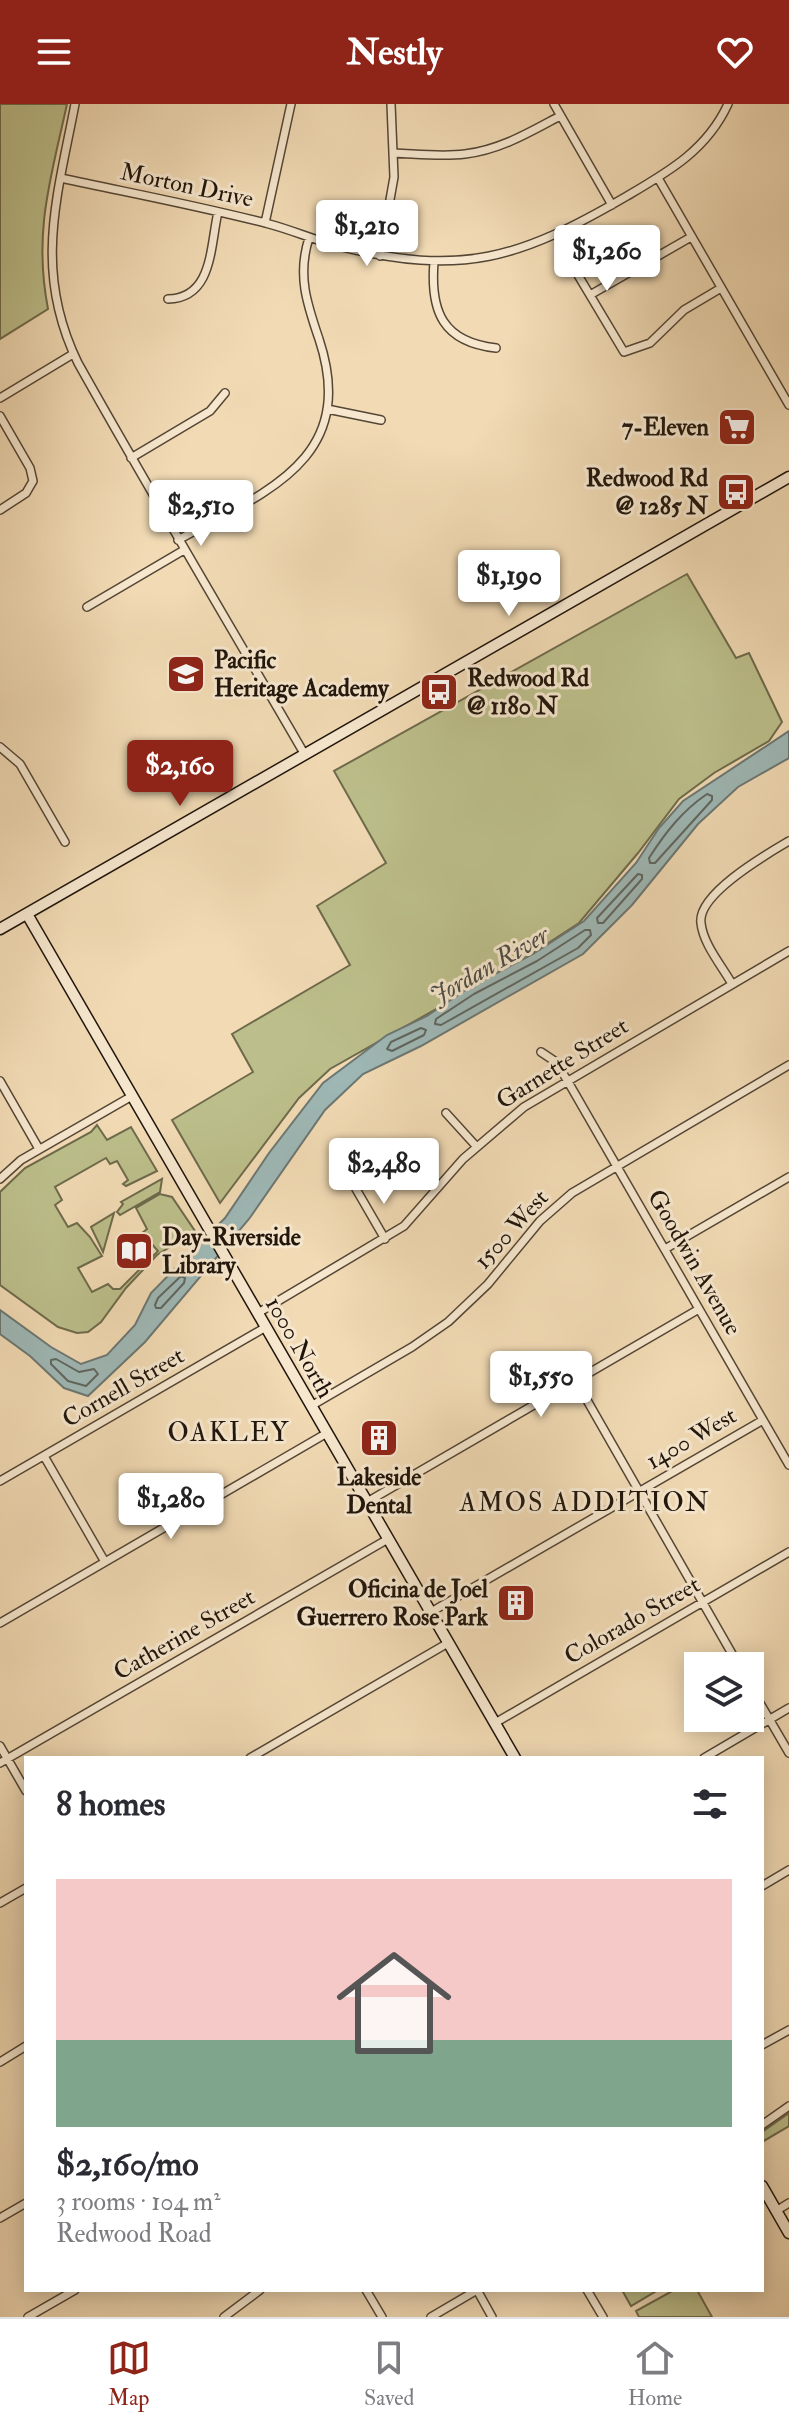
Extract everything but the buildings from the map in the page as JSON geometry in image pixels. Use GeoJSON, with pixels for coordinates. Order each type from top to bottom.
{"type":"FeatureCollection","features":[{"type":"Feature","properties":{"kind":"street"},"geometry":{"type":"LineString","coordinates":[[75,104],[51,231],[52,276],[60,318],[73,354],[131,458],[305,755]]}},
{"type":"Feature","properties":{"kind":"street"},"geometry":{"type":"LineString","coordinates":[[265,223],[291,104]]}},
{"type":"Feature","properties":{"kind":"street"},"geometry":{"type":"LineString","coordinates":[[380,256],[391,200],[395,153],[391,104]]}},
{"type":"Feature","properties":{"kind":"street"},"geometry":{"type":"LineString","coordinates":[[554,104],[612,205]]}},
{"type":"Feature","properties":{"kind":"street","name":"Morton Drive"},"geometry":{"type":"LineString","coordinates":[[61,178],[265,223],[380,256],[434,262],[495,256],[536,244],[658,178],[699,147],[728,104]]}},
{"type":"Feature","properties":{"kind":"street"},"geometry":{"type":"LineString","coordinates":[[395,153],[437,156],[482,151],[517,139],[560,116]]}},
{"type":"Feature","properties":{"kind":"street"},"geometry":{"type":"LineString","coordinates":[[658,178],[789,405]]}},
{"type":"Feature","properties":{"kind":"street"},"geometry":{"type":"LineString","coordinates":[[168,299],[188,296],[202,283],[218,212]]}},
{"type":"Feature","properties":{"kind":"street"},"geometry":{"type":"LineString","coordinates":[[590,295],[691,237]]}},
{"type":"Feature","properties":{"kind":"street"},"geometry":{"type":"LineString","coordinates":[[178,540],[293,472],[315,443],[327,409],[328,372],[303,281],[303,259],[309,238]]}},
{"type":"Feature","properties":{"kind":"street"},"geometry":{"type":"LineString","coordinates":[[563,250],[624,352],[650,343],[684,310],[721,288]]}},
{"type":"Feature","properties":{"kind":"street"},"geometry":{"type":"LineString","coordinates":[[434,262],[436,305],[446,325],[453,333],[471,343],[496,348]]}},
{"type":"Feature","properties":{"kind":"street"},"geometry":{"type":"LineString","coordinates":[[0,398],[73,354]]}},
{"type":"Feature","properties":{"kind":"street"},"geometry":{"type":"LineString","coordinates":[[131,458],[210,411],[225,393]]}},
{"type":"Feature","properties":{"kind":"street"},"geometry":{"type":"LineString","coordinates":[[327,409],[381,420]]}},
{"type":"Feature","properties":{"kind":"street"},"geometry":{"type":"LineString","coordinates":[[0,416],[30,468],[33,481],[26,493],[0,510]]}},
{"type":"Feature","properties":{"kind":"street"},"geometry":{"type":"LineString","coordinates":[[0,928],[789,477]]}},
{"type":"Feature","properties":{"kind":"street"},"geometry":{"type":"LineString","coordinates":[[87,607],[184,550]]}},
{"type":"Feature","properties":{"kind":"street"},"geometry":{"type":"LineString","coordinates":[[0,747],[20,764],[65,842]]}},
{"type":"Feature","properties":{"kind":"street"},"geometry":{"type":"LineString","coordinates":[[732,984],[702,930],[701,913],[724,886],[746,867],[789,841]]}},
{"type":"Feature","properties":{"kind":"street","name":"1000 North"},"geometry":{"type":"LineString","coordinates":[[27,914],[514,1756]]}},
{"type":"Feature","properties":{"kind":"street","name":"Garnette Street"},"geometry":{"type":"LineString","coordinates":[[258,1313],[385,1239],[413,1218],[476,1146],[509,1117],[789,951]]}},
{"type":"Feature","properties":{"kind":"street","name":"Goodwin Avenue"},"geometry":{"type":"LineString","coordinates":[[541,1052],[556,1062],[567,1080],[789,1465]]}},
{"type":"Feature","properties":{"kind":"street","name":"1500 West"},"geometry":{"type":"LineString","coordinates":[[311,1406],[412,1347],[448,1322],[488,1284],[540,1221],[572,1193],[789,1065]]}},
{"type":"Feature","properties":{"kind":"street"},"geometry":{"type":"LineString","coordinates":[[0,1081],[39,1149]]}},
{"type":"Feature","properties":{"kind":"street"},"geometry":{"type":"LineString","coordinates":[[0,1179],[21,1160],[132,1096]]}},
{"type":"Feature","properties":{"kind":"street"},"geometry":{"type":"LineString","coordinates":[[446,1113],[476,1146]]}},
{"type":"Feature","properties":{"kind":"street"},"geometry":{"type":"LineString","coordinates":[[665,1249],[789,1177]]}},
{"type":"Feature","properties":{"kind":"street"},"geometry":{"type":"LineString","coordinates":[[356,1189],[385,1239]]}},
{"type":"Feature","properties":{"kind":"street"},"geometry":{"type":"LineString","coordinates":[[367,1502],[699,1309]]}},
{"type":"Feature","properties":{"kind":"street","name":"Cornell Street"},"geometry":{"type":"LineString","coordinates":[[0,1481],[266,1327]]}},
{"type":"Feature","properties":{"kind":"street"},"geometry":{"type":"LineString","coordinates":[[576,1381],[731,1652]]}},
{"type":"Feature","properties":{"kind":"street","name":"1400 West"},"geometry":{"type":"LineString","coordinates":[[431,1612],[763,1420]]}},
{"type":"Feature","properties":{"kind":"street"},"geometry":{"type":"LineString","coordinates":[[0,1623],[327,1433]]}},
{"type":"Feature","properties":{"kind":"street"},"geometry":{"type":"LineString","coordinates":[[44,1456],[105,1562]]}},
{"type":"Feature","properties":{"kind":"street","name":"Catherine Street"},"geometry":{"type":"LineString","coordinates":[[4,1761],[388,1539]]}},
{"type":"Feature","properties":{"kind":"street","name":"Colorado Street"},"geometry":{"type":"LineString","coordinates":[[495,1723],[789,1552]]}},
{"type":"Feature","properties":{"kind":"street"},"geometry":{"type":"LineString","coordinates":[[253,1756],[448,1643]]}},
{"type":"Feature","properties":{"kind":"street"},"geometry":{"type":"LineString","coordinates":[[707,1756],[789,1708]]}},
{"type":"Feature","properties":{"kind":"street"},"geometry":{"type":"LineString","coordinates":[[764,1709],[789,1753]]}},
{"type":"Feature","properties":{"kind":"street"},"geometry":{"type":"LineString","coordinates":[[0,1746],[4,1761],[24,1788]]}},
{"type":"Feature","properties":{"kind":"street"},"geometry":{"type":"LineString","coordinates":[[764,1885],[789,1870]]}},
{"type":"Feature","properties":{"kind":"street"},"geometry":{"type":"LineString","coordinates":[[0,1903],[24,1889]]}},
{"type":"Feature","properties":{"kind":"street"},"geometry":{"type":"LineString","coordinates":[[764,2044],[789,2030]]}},
{"type":"Feature","properties":{"kind":"street"},"geometry":{"type":"LineString","coordinates":[[0,2062],[24,2047]]}},
{"type":"Feature","properties":{"kind":"street"},"geometry":{"type":"LineString","coordinates":[[764,2124],[789,2106]]}},
{"type":"Feature","properties":{"kind":"street"},"geometry":{"type":"LineString","coordinates":[[764,2190],[789,2233]]}},
{"type":"Feature","properties":{"kind":"street"},"geometry":{"type":"LineString","coordinates":[[776,2211],[789,2203]]}},
{"type":"Feature","properties":{"kind":"street"},"geometry":{"type":"LineString","coordinates":[[0,2218],[24,2204]]}},
{"type":"Feature","properties":{"kind":"street"},"geometry":{"type":"LineString","coordinates":[[28,2317],[72,2292]]}},
{"type":"Feature","properties":{"kind":"street"},"geometry":{"type":"LineString","coordinates":[[224,2317],[257,2292]]}},
{"type":"Feature","properties":{"kind":"street"},"geometry":{"type":"LineString","coordinates":[[367,2292],[382,2317]]}},
{"type":"Feature","properties":{"kind":"street"},"geometry":{"type":"LineString","coordinates":[[431,2317],[474,2292]]}},
{"type":"Feature","properties":{"kind":"street"},"geometry":{"type":"LineString","coordinates":[[478,2292],[492,2317]]}},
{"type":"Feature","properties":{"kind":"street"},"geometry":{"type":"LineString","coordinates":[[588,2292],[603,2317]]}},
{"type":"Feature","properties":{"kind":"green space"},"geometry":{"type":"Polygon","coordinates":[[[0,104],[67,104],[43,229],[42,254],[48,309],[0,339],[0,104]]]}},
{"type":"Feature","properties":{"kind":"green space"},"geometry":{"type":"Polygon","coordinates":[[[687,574],[736,658],[749,653],[782,722],[769,741],[714,773],[679,799],[579,923],[516,964],[330,1069],[299,1098],[220,1203],[172,1120],[253,1072],[232,1034],[350,965],[317,906],[386,863],[334,771],[687,574]]]}},
{"type":"Feature","properties":{"kind":"green space"},"geometry":{"type":"Polygon","coordinates":[[[97,1125],[107,1140],[131,1127],[157,1171],[126,1186],[123,1184],[128,1180],[117,1161],[110,1164],[106,1158],[55,1187],[62,1200],[55,1205],[68,1227],[77,1223],[102,1256],[78,1268],[92,1292],[108,1284],[113,1289],[120,1289],[158,1251],[142,1233],[147,1229],[136,1208],[160,1194],[172,1197],[199,1237],[183,1239],[157,1255],[126,1288],[101,1322],[88,1332],[77,1333],[58,1327],[0,1285],[0,1192],[25,1168],[91,1132],[97,1125]]]}},
{"type":"Feature","properties":{"kind":"green space"},"geometry":{"type":"Polygon","coordinates":[[[162,1179],[160,1192],[120,1215],[117,1212],[123,1204],[121,1202],[162,1179]]]}},
{"type":"Feature","properties":{"kind":"green space"},"geometry":{"type":"Polygon","coordinates":[[[114,1213],[103,1252],[91,1227],[114,1213]]]}},
{"type":"Feature","properties":{"kind":"green space"},"geometry":{"type":"Polygon","coordinates":[[[789,2113],[789,2126],[764,2141],[764,2131],[789,2113]]]}},
{"type":"Feature","properties":{"kind":"green space"},"geometry":{"type":"Polygon","coordinates":[[[623,2292],[655,2292],[631,2306],[623,2292]]]}},
{"type":"Feature","properties":{"kind":"green space"},"geometry":{"type":"Polygon","coordinates":[[[670,2292],[698,2292],[712,2317],[639,2317],[636,2311],[670,2292]]]}},
{"type":"Feature","properties":{"kind":"water"},"geometry":{"type":"Polygon","coordinates":[[[510,555],[521,562],[530,578],[523,596],[516,596],[517,585],[499,561],[510,555]]]}},
{"type":"Feature","properties":{"kind":"water"},"geometry":{"type":"Polygon","coordinates":[[[789,731],[789,758],[738,787],[698,824],[632,905],[583,954],[421,1046],[363,1074],[325,1110],[249,1219],[145,1342],[88,1396],[64,1388],[30,1356],[0,1334],[0,1310],[51,1347],[81,1364],[107,1355],[135,1325],[151,1293],[225,1218],[269,1153],[323,1083],[387,1035],[427,1016],[470,987],[533,954],[584,921],[636,863],[659,828],[683,801],[789,731]]]}},
{"type":"Feature","properties":{"kind":"place","name":"7-Eleven"},"geometry":{"type":"Point","coordinates":[737,427]}},
{"type":"Feature","properties":{"kind":"place","name":"Redwood Rd @ 1285 N"},"geometry":{"type":"Point","coordinates":[736,492]}},
{"type":"Feature","properties":{"kind":"place","name":"Pacific Heritage Academy"},"geometry":{"type":"Point","coordinates":[186,674]}},
{"type":"Feature","properties":{"kind":"place","name":"Redwood Rd @ 1180 N"},"geometry":{"type":"Point","coordinates":[439,692]}},
{"type":"Feature","properties":{"kind":"place","name":"Day-Riverside Library"},"geometry":{"type":"Point","coordinates":[134,1251]}},
{"type":"Feature","properties":{"kind":"place","name":"Lakeside Dental"},"geometry":{"type":"Point","coordinates":[379,1438]}},
{"type":"Feature","properties":{"kind":"place","name":"Oficina de Joel Guerrero Rose Park"},"geometry":{"type":"Point","coordinates":[516,1603]}},
{"type":"Feature","properties":{"kind":"district","name":"OAKLEY"},"geometry":{"type":"Point","coordinates":[229,1432]}},
{"type":"Feature","properties":{"kind":"district","name":"AMOS ADDITION"},"geometry":{"type":"Point","coordinates":[585,1502]}},
{"type":"Feature","properties":{"kind":"water label","name":"Jordan River"},"geometry":{"type":"Point","coordinates":[489,965]}}]}
